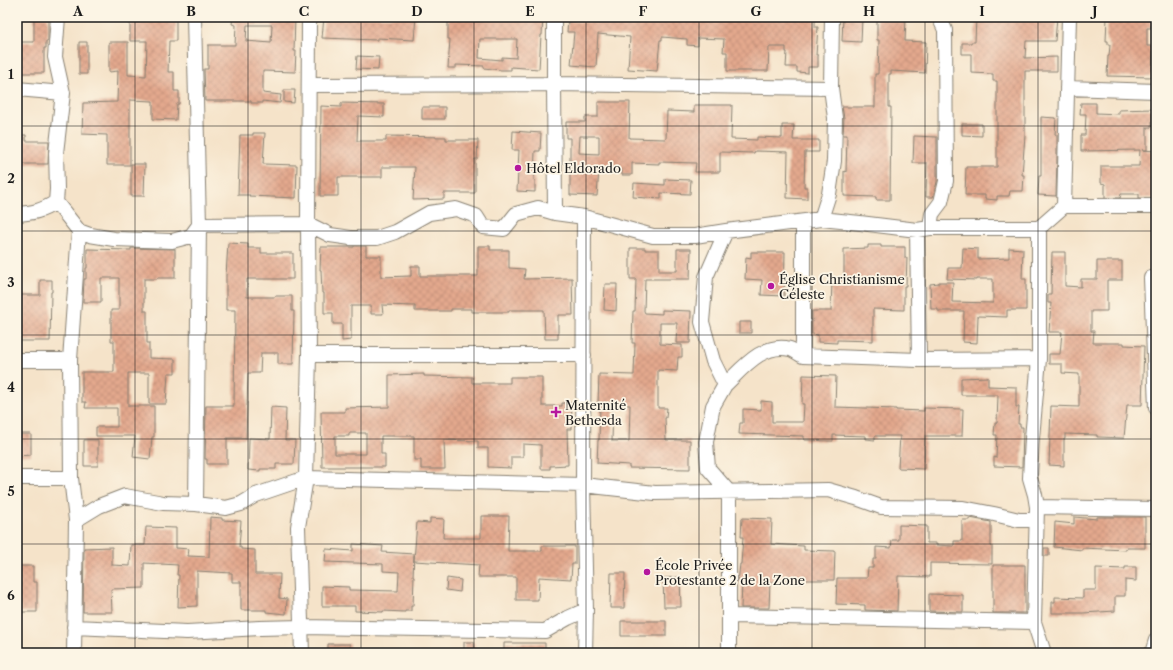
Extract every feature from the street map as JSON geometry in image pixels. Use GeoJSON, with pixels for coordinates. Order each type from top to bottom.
{"type":"FeatureCollection","features":[{"type":"Feature","properties":{"kind":"street"},"geometry":{"type":"LineString","coordinates":[[58,17],[55,57],[63,93],[56,153],[56,202],[79,231],[114,240],[172,241],[191,236],[199,225]]}},
{"type":"Feature","properties":{"kind":"street"},"geometry":{"type":"LineString","coordinates":[[194,17],[199,225],[196,504]]}},
{"type":"Feature","properties":{"kind":"street"},"geometry":{"type":"LineString","coordinates":[[302,653],[298,527],[306,478],[309,355],[309,17]]}},
{"type":"Feature","properties":{"kind":"street"},"geometry":{"type":"LineString","coordinates":[[554,17],[555,213]]}},
{"type":"Feature","properties":{"kind":"street"},"geometry":{"type":"LineString","coordinates":[[821,219],[829,194],[834,161],[836,118],[831,88],[832,17]]}},
{"type":"Feature","properties":{"kind":"street"},"geometry":{"type":"LineString","coordinates":[[919,360],[924,229],[932,214],[941,202],[946,181],[945,30],[939,17]]}},
{"type":"Feature","properties":{"kind":"street"},"geometry":{"type":"LineString","coordinates":[[1064,206],[1069,17]]}},
{"type":"Feature","properties":{"kind":"street"},"geometry":{"type":"LineString","coordinates":[[309,85],[554,84],[831,88]]}},
{"type":"Feature","properties":{"kind":"street"},"geometry":{"type":"LineString","coordinates":[[1067,88],[1156,91]]}},
{"type":"Feature","properties":{"kind":"street"},"geometry":{"type":"LineString","coordinates":[[17,89],[63,93]]}},
{"type":"Feature","properties":{"kind":"street"},"geometry":{"type":"LineString","coordinates":[[17,214],[45,209],[56,202]]}},
{"type":"Feature","properties":{"kind":"street"},"geometry":{"type":"LineString","coordinates":[[199,225],[308,224],[330,235],[351,238],[377,238],[395,232],[429,213],[456,209],[476,216],[483,227],[504,229],[516,214],[538,208],[555,213],[584,217],[653,236],[695,236],[821,219],[924,229],[1039,228],[1064,206],[1156,206]]}},
{"type":"Feature","properties":{"kind":"street"},"geometry":{"type":"LineString","coordinates":[[584,217],[583,485],[586,610],[585,653]]}},
{"type":"Feature","properties":{"kind":"street"},"geometry":{"type":"LineString","coordinates":[[803,222],[803,356]]}},
{"type":"Feature","properties":{"kind":"street"},"geometry":{"type":"LineString","coordinates":[[1039,228],[1039,360],[1030,478],[1035,495],[1037,514],[1034,622],[1044,653]]}},
{"type":"Feature","properties":{"kind":"street"},"geometry":{"type":"LineString","coordinates":[[74,653],[76,520],[71,478],[70,360],[79,231]]}},
{"type":"Feature","properties":{"kind":"street"},"geometry":{"type":"LineString","coordinates":[[725,385],[713,361],[702,322],[706,277],[726,231]]}},
{"type":"Feature","properties":{"kind":"street"},"geometry":{"type":"LineString","coordinates":[[1151,278],[1156,408]]}},
{"type":"Feature","properties":{"kind":"street"},"geometry":{"type":"LineString","coordinates":[[729,653],[729,492],[708,468],[706,442],[713,406],[725,385],[749,361],[773,348],[790,349],[803,356],[919,360],[1039,360]]}},
{"type":"Feature","properties":{"kind":"street"},"geometry":{"type":"LineString","coordinates":[[309,355],[584,355]]}},
{"type":"Feature","properties":{"kind":"street"},"geometry":{"type":"LineString","coordinates":[[17,360],[70,360]]}},
{"type":"Feature","properties":{"kind":"street"},"geometry":{"type":"LineString","coordinates":[[17,478],[71,478]]}},
{"type":"Feature","properties":{"kind":"street"},"geometry":{"type":"LineString","coordinates":[[76,520],[99,506],[125,496],[163,503],[196,504],[226,508],[241,504],[256,495],[306,478],[583,485],[655,493],[828,490],[881,507],[963,508],[1019,520],[1037,514],[1156,509]]}},
{"type":"Feature","properties":{"kind":"street"},"geometry":{"type":"LineString","coordinates":[[74,627],[187,632],[302,627],[545,631],[586,610]]}},
{"type":"Feature","properties":{"kind":"street"},"geometry":{"type":"LineString","coordinates":[[730,616],[1034,622]]}},
{"type":"Feature","properties":{"kind":"street"},"geometry":{"type":"LineString","coordinates":[[1152,653],[1156,640]]}},
{"type":"Feature","properties":{"kind":"building"},"geometry":{"type":"Polygon","coordinates":[[[34,17],[48,17],[48,41],[46,41],[46,48],[44,48],[44,73],[17,73],[17,42],[34,42],[34,17]]]}},
{"type":"Feature","properties":{"kind":"building"},"geometry":{"type":"Polygon","coordinates":[[[130,17],[176,17],[176,41],[169,41],[168,72],[174,72],[174,91],[179,91],[179,104],[177,104],[176,120],[153,119],[153,101],[130,100],[130,165],[107,165],[107,135],[82,134],[83,103],[117,102],[118,71],[109,72],[109,42],[128,42],[128,75],[146,76],[147,41],[130,41],[130,17]]]}},
{"type":"Feature","properties":{"kind":"building"},"geometry":{"type":"Polygon","coordinates":[[[233,17],[295,17],[295,72],[263,71],[263,93],[281,95],[280,103],[262,101],[262,103],[251,103],[251,101],[205,101],[204,69],[208,69],[208,45],[235,45],[236,25],[232,24],[233,17]],[[247,25],[246,41],[271,43],[272,25],[247,25]]]}},
{"type":"Feature","properties":{"kind":"building"},"geometry":{"type":"Polygon","coordinates":[[[324,17],[416,17],[414,40],[322,38],[324,17]]]}},
{"type":"Feature","properties":{"kind":"building"},"geometry":{"type":"Polygon","coordinates":[[[448,17],[543,17],[539,69],[511,67],[511,70],[501,70],[484,68],[484,66],[456,65],[456,68],[448,68],[450,39],[448,39],[448,17]],[[480,39],[479,58],[502,60],[502,57],[516,58],[517,39],[480,39]]]}},
{"type":"Feature","properties":{"kind":"building"},"geometry":{"type":"Polygon","coordinates":[[[601,17],[815,17],[815,27],[818,27],[816,55],[818,55],[818,67],[808,67],[808,73],[797,72],[797,67],[786,67],[786,47],[769,47],[768,71],[727,71],[727,52],[723,52],[724,39],[698,38],[698,46],[687,45],[687,39],[662,37],[662,40],[660,40],[657,71],[628,69],[630,37],[598,34],[596,67],[571,65],[574,32],[567,32],[568,21],[601,23],[601,17]]]}},
{"type":"Feature","properties":{"kind":"building"},"geometry":{"type":"Polygon","coordinates":[[[843,17],[862,18],[861,42],[842,41],[843,17]]]}},
{"type":"Feature","properties":{"kind":"building"},"geometry":{"type":"Polygon","coordinates":[[[877,17],[906,17],[905,41],[926,42],[925,73],[891,71],[891,74],[889,74],[889,107],[891,107],[890,200],[876,200],[876,197],[844,196],[844,171],[846,172],[847,135],[843,135],[844,118],[842,107],[875,107],[875,74],[878,74],[879,40],[877,40],[877,17]]]}},
{"type":"Feature","properties":{"kind":"building"},"geometry":{"type":"Polygon","coordinates":[[[976,17],[1057,17],[1055,41],[1026,41],[1025,58],[1057,57],[1057,71],[1025,71],[1025,135],[1022,175],[1024,175],[1023,191],[1010,191],[1009,196],[997,196],[997,200],[985,199],[985,195],[965,195],[966,167],[997,167],[997,81],[993,81],[993,74],[971,73],[971,54],[962,54],[962,43],[975,42],[976,17]]]}},
{"type":"Feature","properties":{"kind":"building"},"geometry":{"type":"Polygon","coordinates":[[[1107,17],[1151,17],[1151,28],[1147,28],[1147,46],[1153,46],[1152,77],[1107,76],[1110,45],[1108,45],[1108,41],[1106,41],[1107,17]]]}},
{"type":"Feature","properties":{"kind":"building"},"geometry":{"type":"Polygon","coordinates":[[[79,42],[87,42],[87,74],[79,74],[79,42]]]}},
{"type":"Feature","properties":{"kind":"building"},"geometry":{"type":"Polygon","coordinates":[[[357,56],[379,57],[378,70],[356,69],[357,56]]]}},
{"type":"Feature","properties":{"kind":"building"},"geometry":{"type":"Polygon","coordinates":[[[284,90],[295,90],[294,103],[284,102],[284,90]]]}},
{"type":"Feature","properties":{"kind":"building"},"geometry":{"type":"Polygon","coordinates":[[[598,102],[630,102],[629,138],[666,139],[667,111],[694,112],[694,105],[732,105],[731,139],[757,140],[757,137],[782,138],[782,125],[794,125],[793,140],[819,140],[819,152],[805,152],[804,187],[807,187],[807,199],[787,198],[788,152],[755,151],[754,153],[720,152],[720,172],[695,172],[696,163],[659,162],[659,164],[632,163],[632,175],[622,175],[622,170],[599,169],[597,196],[570,195],[570,138],[566,138],[566,122],[585,122],[585,117],[598,117],[598,102]],[[580,136],[579,153],[599,154],[599,136],[580,136]]]}},
{"type":"Feature","properties":{"kind":"building"},"geometry":{"type":"Polygon","coordinates":[[[341,103],[384,104],[384,117],[358,116],[357,141],[386,141],[386,136],[446,137],[446,140],[478,140],[477,159],[475,159],[475,193],[444,193],[444,199],[413,200],[415,167],[382,167],[382,177],[338,177],[338,196],[320,196],[321,106],[341,107],[341,103]]]}},
{"type":"Feature","properties":{"kind":"building"},"geometry":{"type":"Polygon","coordinates":[[[1081,103],[1096,103],[1096,113],[1119,114],[1119,110],[1152,109],[1152,127],[1147,127],[1147,150],[1142,150],[1156,151],[1156,198],[1139,198],[1139,194],[1121,194],[1120,198],[1105,198],[1105,184],[1101,183],[1101,166],[1139,166],[1140,150],[1081,151],[1081,135],[1085,135],[1086,114],[1080,114],[1081,103]]]}},
{"type":"Feature","properties":{"kind":"building"},"geometry":{"type":"Polygon","coordinates":[[[422,107],[445,107],[445,119],[422,119],[422,107]]]}},
{"type":"Feature","properties":{"kind":"building"},"geometry":{"type":"Polygon","coordinates":[[[1041,117],[1056,118],[1056,196],[1038,195],[1039,176],[1041,176],[1041,117]]]}},
{"type":"Feature","properties":{"kind":"building"},"geometry":{"type":"Polygon","coordinates":[[[962,124],[982,124],[982,136],[962,135],[962,124]]]}},
{"type":"Feature","properties":{"kind":"building"},"geometry":{"type":"Polygon","coordinates":[[[513,131],[541,133],[540,151],[535,151],[535,192],[517,191],[519,150],[512,150],[513,131]]]}},
{"type":"Feature","properties":{"kind":"building"},"geometry":{"type":"Polygon","coordinates":[[[253,133],[265,133],[263,164],[297,165],[296,198],[238,195],[240,135],[253,135],[253,133]]]}},
{"type":"Feature","properties":{"kind":"building"},"geometry":{"type":"Polygon","coordinates":[[[17,135],[26,135],[26,141],[49,141],[48,164],[17,164],[17,135]]]}},
{"type":"Feature","properties":{"kind":"building"},"geometry":{"type":"Polygon","coordinates":[[[914,136],[937,137],[937,182],[933,197],[926,197],[927,163],[913,163],[914,136]]]}},
{"type":"Feature","properties":{"kind":"building"},"geometry":{"type":"Polygon","coordinates":[[[131,164],[145,164],[144,196],[131,196],[131,164]]]}},
{"type":"Feature","properties":{"kind":"building"},"geometry":{"type":"Polygon","coordinates":[[[665,179],[691,180],[690,194],[661,193],[661,199],[633,197],[634,183],[665,185],[665,179]]]}},
{"type":"Feature","properties":{"kind":"building"},"geometry":{"type":"Polygon","coordinates":[[[228,243],[248,244],[248,248],[261,248],[261,253],[293,253],[293,279],[247,279],[247,297],[292,296],[292,311],[294,311],[293,364],[278,364],[278,353],[261,353],[260,373],[248,373],[246,438],[227,438],[227,464],[207,464],[207,459],[205,459],[206,406],[234,406],[235,310],[226,310],[228,243]]]}},
{"type":"Feature","properties":{"kind":"building"},"geometry":{"type":"Polygon","coordinates":[[[868,245],[881,245],[881,247],[905,247],[905,258],[907,258],[906,286],[904,286],[904,310],[873,309],[873,341],[837,340],[837,343],[818,342],[818,335],[812,334],[812,311],[831,311],[832,279],[844,280],[844,249],[868,248],[868,245]]]}},
{"type":"Feature","properties":{"kind":"building"},"geometry":{"type":"Polygon","coordinates":[[[366,246],[366,256],[381,256],[381,277],[411,276],[411,266],[420,266],[420,276],[478,276],[478,246],[490,246],[490,250],[509,250],[509,268],[525,269],[524,279],[572,278],[573,315],[558,315],[558,339],[545,339],[544,310],[509,310],[509,312],[472,312],[472,309],[451,309],[451,311],[415,311],[415,306],[382,305],[383,314],[371,314],[371,306],[351,306],[351,340],[342,341],[342,324],[333,324],[333,313],[324,313],[324,293],[322,293],[320,270],[321,247],[366,246]]]}},
{"type":"Feature","properties":{"kind":"building"},"geometry":{"type":"Polygon","coordinates":[[[131,248],[175,249],[175,278],[144,279],[144,311],[147,311],[147,343],[149,343],[149,358],[175,359],[175,373],[168,373],[166,404],[149,404],[149,373],[128,373],[128,406],[154,406],[154,437],[152,437],[150,459],[133,457],[135,436],[96,436],[96,427],[117,427],[117,408],[85,408],[86,402],[82,402],[82,372],[114,372],[114,341],[111,341],[111,310],[119,310],[119,278],[101,278],[101,302],[83,302],[84,279],[86,279],[87,268],[87,249],[131,250],[131,248]]]}},
{"type":"Feature","properties":{"kind":"building"},"geometry":{"type":"Polygon","coordinates":[[[630,248],[659,250],[659,271],[677,271],[677,249],[691,249],[690,279],[645,279],[644,311],[645,313],[662,314],[662,310],[691,311],[690,343],[676,343],[677,323],[660,323],[660,344],[682,345],[682,357],[678,357],[677,371],[658,370],[658,408],[667,408],[665,418],[666,440],[690,440],[690,469],[629,468],[629,465],[597,463],[600,404],[598,404],[599,374],[634,375],[635,343],[632,343],[636,279],[630,279],[630,248]],[[613,405],[612,441],[629,441],[630,405],[613,405]]]}},
{"type":"Feature","properties":{"kind":"building"},"geometry":{"type":"Polygon","coordinates":[[[963,248],[978,249],[978,259],[1009,258],[1009,248],[1023,249],[1022,279],[1026,279],[1026,310],[1007,310],[1007,317],[978,316],[977,343],[963,342],[964,311],[938,311],[938,309],[931,309],[930,284],[939,282],[953,282],[952,302],[993,303],[993,279],[947,279],[948,268],[962,268],[963,248]]]}},
{"type":"Feature","properties":{"kind":"building"},"geometry":{"type":"Polygon","coordinates":[[[751,252],[785,252],[784,296],[761,295],[762,280],[745,279],[746,257],[751,258],[751,252]]]}},
{"type":"Feature","properties":{"kind":"building"},"geometry":{"type":"Polygon","coordinates":[[[1052,252],[1065,252],[1065,286],[1081,287],[1081,279],[1097,279],[1097,261],[1122,261],[1122,280],[1107,280],[1107,311],[1091,311],[1091,331],[1094,331],[1093,343],[1124,343],[1124,345],[1144,346],[1142,405],[1127,405],[1124,438],[1065,434],[1064,466],[1049,465],[1051,406],[1079,407],[1079,374],[1062,373],[1062,364],[1049,364],[1049,354],[1060,354],[1062,332],[1049,332],[1051,303],[1048,303],[1048,294],[1051,294],[1052,252]]]}},
{"type":"Feature","properties":{"kind":"building"},"geometry":{"type":"Polygon","coordinates":[[[40,280],[52,280],[50,341],[20,341],[20,312],[17,312],[17,295],[40,295],[40,280]]]}},
{"type":"Feature","properties":{"kind":"building"},"geometry":{"type":"Polygon","coordinates":[[[605,284],[617,284],[616,311],[604,310],[605,284]]]}},
{"type":"Feature","properties":{"kind":"building"},"geometry":{"type":"Polygon","coordinates":[[[739,322],[751,322],[751,333],[739,333],[739,322]]]}},
{"type":"Feature","properties":{"kind":"building"},"geometry":{"type":"Polygon","coordinates":[[[424,374],[424,376],[472,377],[472,383],[510,383],[510,377],[542,377],[542,406],[562,406],[562,403],[572,403],[571,429],[567,429],[568,465],[550,466],[550,469],[541,469],[541,445],[523,444],[523,457],[511,457],[511,468],[488,467],[488,448],[478,448],[478,441],[444,440],[445,469],[421,469],[421,460],[414,460],[414,436],[381,436],[381,454],[385,454],[385,467],[322,467],[321,412],[345,412],[345,408],[389,407],[389,375],[424,374]],[[349,433],[349,436],[335,436],[335,454],[366,454],[366,433],[349,433]]]}},
{"type":"Feature","properties":{"kind":"building"},"geometry":{"type":"Polygon","coordinates":[[[803,375],[836,376],[835,407],[924,411],[924,408],[963,409],[962,436],[925,436],[924,469],[898,468],[900,436],[875,436],[875,440],[866,439],[866,436],[833,435],[833,441],[804,440],[804,436],[739,434],[740,423],[743,423],[743,409],[761,410],[761,401],[772,402],[772,422],[803,422],[803,375]]]}},
{"type":"Feature","properties":{"kind":"building"},"geometry":{"type":"Polygon","coordinates":[[[988,377],[988,386],[1016,387],[1016,407],[1019,407],[1018,424],[1020,424],[1020,427],[1023,427],[1022,467],[994,466],[994,457],[996,458],[997,435],[994,435],[995,423],[997,423],[998,395],[961,395],[961,378],[988,377]]]}},
{"type":"Feature","properties":{"kind":"building"},"geometry":{"type":"Polygon","coordinates":[[[271,407],[286,408],[285,440],[295,440],[294,464],[276,464],[276,469],[260,469],[260,471],[248,470],[249,438],[270,439],[271,407]]]}},
{"type":"Feature","properties":{"kind":"building"},"geometry":{"type":"Polygon","coordinates":[[[17,434],[31,434],[31,455],[17,456],[17,434]]]}},
{"type":"Feature","properties":{"kind":"building"},"geometry":{"type":"Polygon","coordinates":[[[84,440],[98,440],[98,466],[84,466],[84,440]]]}},
{"type":"Feature","properties":{"kind":"building"},"geometry":{"type":"Polygon","coordinates":[[[481,516],[509,516],[508,551],[542,551],[542,546],[575,546],[575,564],[572,564],[571,579],[539,577],[538,600],[516,600],[516,577],[478,577],[479,565],[414,561],[417,522],[430,523],[430,518],[444,519],[443,538],[481,538],[481,516]]]}},
{"type":"Feature","properties":{"kind":"building"},"geometry":{"type":"Polygon","coordinates":[[[210,517],[222,518],[222,520],[241,521],[239,547],[241,547],[241,549],[255,550],[255,574],[280,574],[279,598],[287,599],[286,614],[266,612],[266,610],[241,610],[241,582],[232,582],[232,573],[197,571],[197,606],[178,607],[178,565],[144,563],[144,588],[111,589],[112,612],[83,612],[84,548],[112,547],[112,565],[130,566],[131,545],[145,545],[146,527],[176,528],[176,548],[189,549],[188,556],[209,557],[210,517]]]}},
{"type":"Feature","properties":{"kind":"building"},"geometry":{"type":"Polygon","coordinates":[[[1074,517],[1097,519],[1097,517],[1145,517],[1145,548],[1127,548],[1126,550],[1082,548],[1082,550],[1054,547],[1055,522],[1074,524],[1074,517]]]}},
{"type":"Feature","properties":{"kind":"building"},"geometry":{"type":"Polygon","coordinates":[[[742,518],[772,519],[771,544],[804,546],[804,550],[835,551],[834,580],[803,580],[803,583],[770,582],[769,608],[741,608],[742,582],[738,582],[743,537],[741,537],[742,518]]]}},
{"type":"Feature","properties":{"kind":"building"},"geometry":{"type":"Polygon","coordinates":[[[970,518],[991,522],[992,564],[930,563],[930,577],[898,576],[897,611],[865,610],[865,605],[836,604],[837,578],[867,578],[868,568],[873,568],[873,559],[876,559],[876,547],[891,548],[892,540],[899,540],[899,525],[927,526],[927,543],[954,546],[954,541],[962,541],[962,520],[970,520],[970,518]]]}},
{"type":"Feature","properties":{"kind":"building"},"geometry":{"type":"Polygon","coordinates":[[[353,544],[383,546],[382,552],[414,554],[413,606],[411,606],[411,611],[355,611],[355,606],[322,606],[322,586],[349,587],[349,590],[398,591],[399,572],[383,571],[383,564],[325,562],[326,549],[353,551],[353,544]]]}},
{"type":"Feature","properties":{"kind":"building"},"geometry":{"type":"Polygon","coordinates":[[[1044,548],[1049,548],[1049,556],[1044,556],[1044,548]]]}},
{"type":"Feature","properties":{"kind":"building"},"geometry":{"type":"Polygon","coordinates":[[[993,565],[1025,565],[1025,613],[993,613],[993,565]]]}},
{"type":"Feature","properties":{"kind":"building"},"geometry":{"type":"Polygon","coordinates":[[[19,566],[33,566],[33,582],[37,582],[37,612],[20,612],[20,607],[17,607],[19,566]]]}},
{"type":"Feature","properties":{"kind":"building"},"geometry":{"type":"Polygon","coordinates":[[[1125,567],[1136,567],[1136,581],[1125,580],[1125,596],[1115,596],[1115,611],[1052,613],[1052,602],[1055,602],[1055,597],[1083,598],[1083,590],[1096,590],[1096,568],[1125,569],[1125,567]]]}},
{"type":"Feature","properties":{"kind":"building"},"geometry":{"type":"Polygon","coordinates":[[[611,573],[625,573],[624,608],[610,608],[611,573]]]}},
{"type":"Feature","properties":{"kind":"building"},"geometry":{"type":"Polygon","coordinates":[[[680,577],[681,607],[664,607],[663,578],[680,577]]]}},
{"type":"Feature","properties":{"kind":"building"},"geometry":{"type":"Polygon","coordinates":[[[447,578],[461,580],[460,592],[446,590],[447,578]]]}},
{"type":"Feature","properties":{"kind":"building"},"geometry":{"type":"Polygon","coordinates":[[[929,594],[963,595],[963,612],[929,611],[929,594]]]}},
{"type":"Feature","properties":{"kind":"building"},"geometry":{"type":"Polygon","coordinates":[[[621,621],[666,621],[666,636],[621,636],[621,621]]]}},
{"type":"Feature","properties":{"kind":"building"},"geometry":{"type":"Polygon","coordinates":[[[464,642],[474,642],[475,653],[464,653],[464,642]]]}},
{"type":"Feature","properties":{"kind":"building"},"geometry":{"type":"Polygon","coordinates":[[[504,643],[545,643],[545,653],[504,653],[504,643]]]}},
{"type":"Feature","properties":{"kind":"building"},"geometry":{"type":"Polygon","coordinates":[[[328,644],[350,644],[350,653],[328,653],[328,644]]]}},
{"type":"Feature","properties":{"kind":"place","name":"Hôtel Eldorado"},"geometry":{"type":"Point","coordinates":[518,168]}},
{"type":"Feature","properties":{"kind":"place","name":"Église Christianisme Céleste"},"geometry":{"type":"Point","coordinates":[771,286]}},
{"type":"Feature","properties":{"kind":"place","name":"Maternité Bethesda"},"geometry":{"type":"Point","coordinates":[556,412]}},
{"type":"Feature","properties":{"kind":"place","name":"École Privée Protestante 2 de la Zone"},"geometry":{"type":"Point","coordinates":[647,572]}}]}
